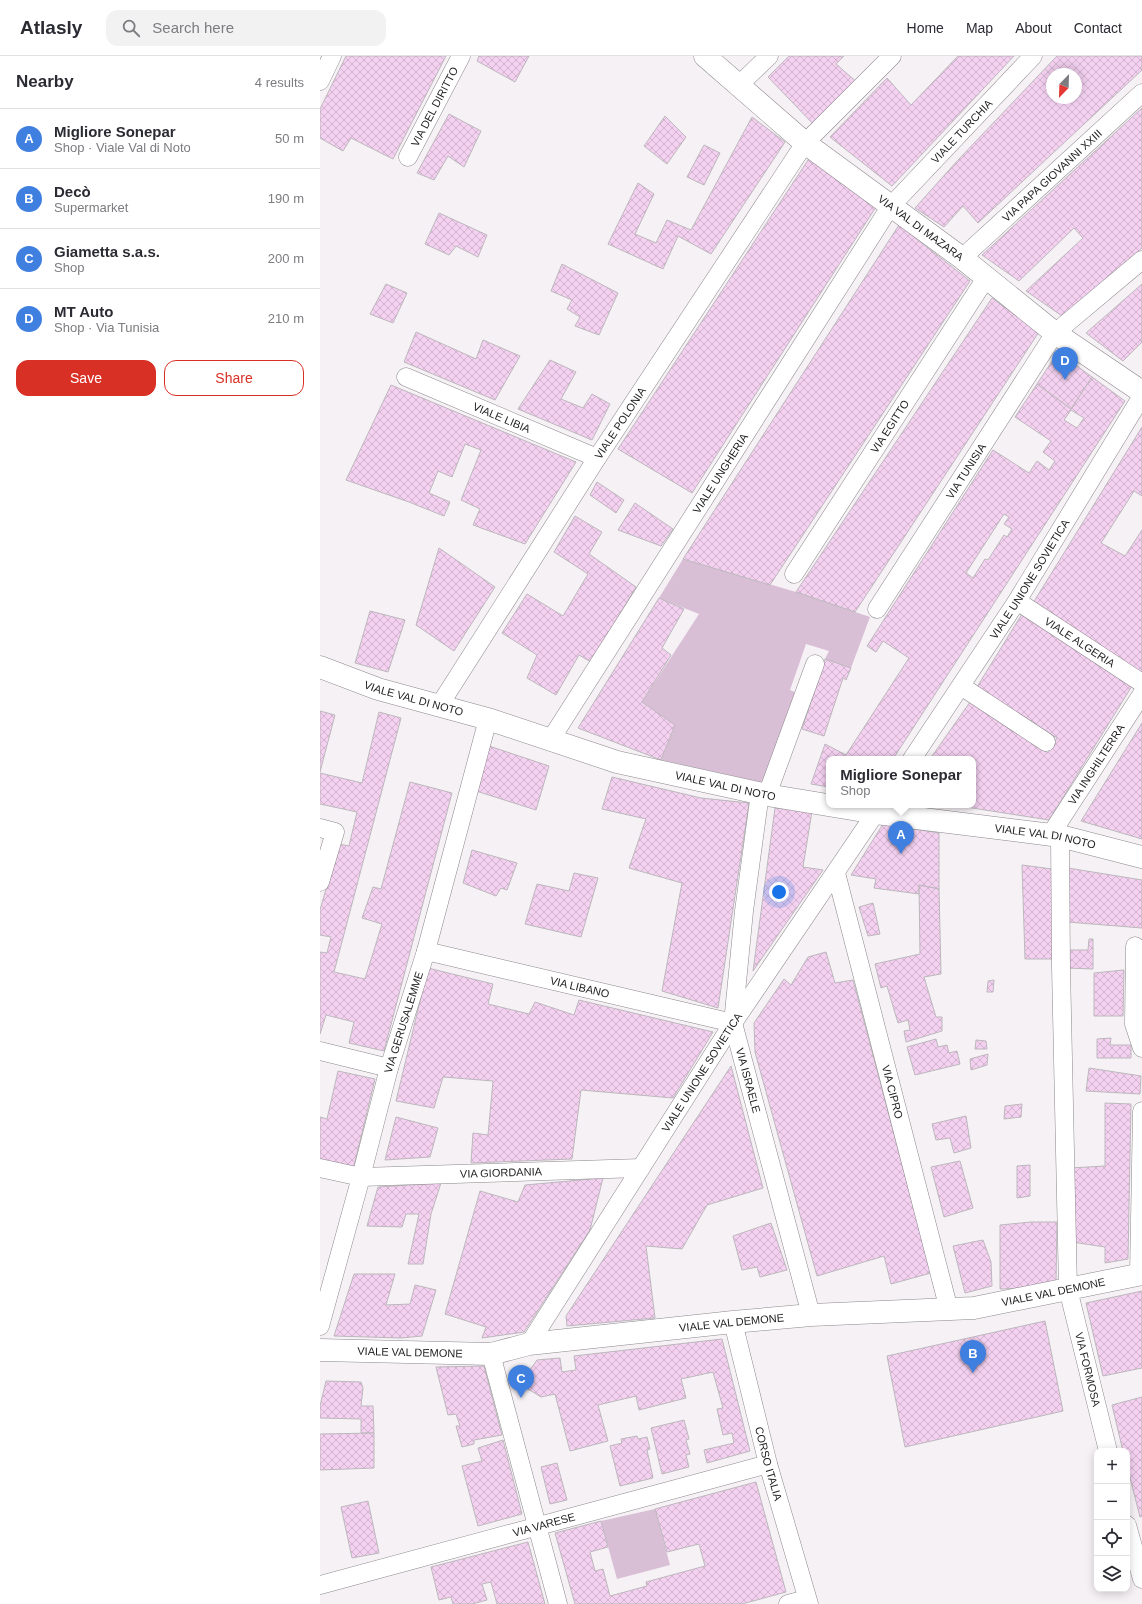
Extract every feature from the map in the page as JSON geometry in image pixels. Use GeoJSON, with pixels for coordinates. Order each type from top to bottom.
{"type":"FeatureCollection","features":[{"type":"Feature","properties":{"kind":"street"},"geometry":{"type":"LineString","coordinates":[[320,81],[332,56]]}},
{"type":"Feature","properties":{"kind":"street","name":"VIA DEL DIRITTO"},"geometry":{"type":"LineString","coordinates":[[408,157],[461,56]]}},
{"type":"Feature","properties":{"kind":"street","name":"VIA VAL DI MAZARA"},"geometry":{"type":"LineString","coordinates":[[705,56],[805,143],[890,207],[962,258],[1055,333],[1142,392]]}},
{"type":"Feature","properties":{"kind":"street"},"geometry":{"type":"LineString","coordinates":[[739,86],[769,56]]}},
{"type":"Feature","properties":{"kind":"street","name":"VIALE POLONIA"},"geometry":{"type":"LineString","coordinates":[[439,706],[597,458],[805,143],[892,56]]}},
{"type":"Feature","properties":{"kind":"street","name":"VIALE TURCHIA"},"geometry":{"type":"LineString","coordinates":[[890,207],[1033,56]]}},
{"type":"Feature","properties":{"kind":"street","name":"VIA PAPA GIOVANNI XXIII"},"geometry":{"type":"LineString","coordinates":[[962,258],[1142,93]]}},
{"type":"Feature","properties":{"kind":"street","name":"VIALE UNGHERIA"},"geometry":{"type":"LineString","coordinates":[[551,739],[890,207]]}},
{"type":"Feature","properties":{"kind":"street","name":"VIA TUNISIA"},"geometry":{"type":"LineString","coordinates":[[877,609],[1055,333],[1142,260]]}},
{"type":"Feature","properties":{"kind":"street","name":"VIA EGITTO"},"geometry":{"type":"LineString","coordinates":[[794,574],[986,278]]}},
{"type":"Feature","properties":{"kind":"street","name":"VIALE LIBIA"},"geometry":{"type":"LineString","coordinates":[[406,377],[597,458]]}},
{"type":"Feature","properties":{"kind":"street","name":"VIALE UNIONE SOVIETICA"},"geometry":{"type":"LineString","coordinates":[[914,756],[1017,601],[1142,396]]}},
{"type":"Feature","properties":{"kind":"street","name":"VIALE ALGERIA"},"geometry":{"type":"LineString","coordinates":[[1017,601],[1142,683]]}},
{"type":"Feature","properties":{"kind":"street","name":"VIA ISRAELE"},"geometry":{"type":"LineString","coordinates":[[811,1315],[733,1023],[744,911],[763,794],[815,664]]}},
{"type":"Feature","properties":{"kind":"street","name":"VIALE VAL DI NOTO"},"geometry":{"type":"LineString","coordinates":[[320,667],[378,689],[488,719],[617,762],[763,794],[826,802]]}},
{"type":"Feature","properties":{"kind":"street"},"geometry":{"type":"LineString","coordinates":[[961,686],[1046,742]]}},
{"type":"Feature","properties":{"kind":"street","name":"VIA INGHILTERRA"},"geometry":{"type":"LineString","coordinates":[[1056,835],[1142,694]]}},
{"type":"Feature","properties":{"kind":"street","name":"VIA GERUSALEMME"},"geometry":{"type":"LineString","coordinates":[[320,1326],[389,1068],[426,951],[488,719]]}},
{"type":"Feature","properties":{"kind":"street","name":"VIALE VAL DI NOTO"},"geometry":{"type":"LineString","coordinates":[[878,809],[1056,835],[1142,857]]}},
{"type":"Feature","properties":{"kind":"street","name":"VIALE UNIONE SOVIETICA"},"geometry":{"type":"LineString","coordinates":[[529,1344],[733,1023],[836,874],[878,809]]}},
{"type":"Feature","properties":{"kind":"street"},"geometry":{"type":"LineString","coordinates":[[320,882],[328,830]]}},
{"type":"Feature","properties":{"kind":"street","name":"VIA FORMOSA"},"geometry":{"type":"LineString","coordinates":[[1056,835],[1061,967],[1068,1289],[1107,1448]]}},
{"type":"Feature","properties":{"kind":"street","name":"VIA CIPRO"},"geometry":{"type":"LineString","coordinates":[[836,874],[949,1310]]}},
{"type":"Feature","properties":{"kind":"street"},"geometry":{"type":"LineString","coordinates":[[1135,946],[1134,1024],[1142,1048]]}},
{"type":"Feature","properties":{"kind":"street","name":"VIA LIBANO"},"geometry":{"type":"LineString","coordinates":[[426,951],[733,1023]]}},
{"type":"Feature","properties":{"kind":"street"},"geometry":{"type":"LineString","coordinates":[[320,1051],[389,1068]]}},
{"type":"Feature","properties":{"kind":"street"},"geometry":{"type":"LineString","coordinates":[[1140,1274],[1142,1111]]}},
{"type":"Feature","properties":{"kind":"street","name":"VIA GIORDANIA"},"geometry":{"type":"LineString","coordinates":[[320,1168],[361,1177],[641,1168]]}},
{"type":"Feature","properties":{"kind":"street","name":"VIALE VAL DEMONE"},"geometry":{"type":"LineString","coordinates":[[320,1350],[491,1354],[529,1344],[733,1322],[811,1315],[974,1308],[1140,1274]]}},
{"type":"Feature","properties":{"kind":"street","name":"CORSO ITALIA"},"geometry":{"type":"LineString","coordinates":[[733,1322],[768,1464],[808,1602]]}},
{"type":"Feature","properties":{"kind":"street"},"geometry":{"type":"LineString","coordinates":[[491,1354],[558,1604]]}},
{"type":"Feature","properties":{"kind":"street","name":"VIA VARESE"},"geometry":{"type":"LineString","coordinates":[[320,1586],[768,1464]]}},
{"type":"Feature","properties":{"kind":"street"},"geometry":{"type":"LineString","coordinates":[[1133,1529],[1142,1579]]}},
{"type":"Feature","properties":{"kind":"street"},"geometry":{"type":"LineString","coordinates":[[788,1604],[808,1602]]}},
{"type":"Feature","properties":{"kind":"shaded area"},"geometry":{"type":"Polygon","coordinates":[[[683,559],[796,592],[870,617],[851,668],[825,659],[829,651],[806,644],[790,690],[799,694],[764,783],[661,760],[675,725],[642,702],[699,614],[659,598],[683,559]]]}},
{"type":"Feature","properties":{"kind":"shaded area"},"geometry":{"type":"Polygon","coordinates":[[[655,1509],[670,1565],[617,1579],[601,1521],[655,1509]]]}},
{"type":"Feature","properties":{"kind":"building"},"geometry":{"type":"Polygon","coordinates":[[[346,56],[446,56],[393,159],[351,138],[343,151],[320,138],[320,109],[346,56]]]}},
{"type":"Feature","properties":{"kind":"building"},"geometry":{"type":"Polygon","coordinates":[[[479,56],[529,56],[515,82],[477,61],[479,56]]]}},
{"type":"Feature","properties":{"kind":"building"},"geometry":{"type":"Polygon","coordinates":[[[789,56],[844,56],[836,64],[859,84],[816,127],[768,77],[789,56]]]}},
{"type":"Feature","properties":{"kind":"building"},"geometry":{"type":"Polygon","coordinates":[[[958,56],[1014,56],[892,186],[830,137],[887,78],[911,105],[958,56]]]}},
{"type":"Feature","properties":{"kind":"building"},"geometry":{"type":"Polygon","coordinates":[[[1057,56],[1142,56],[1142,70],[978,223],[963,206],[944,227],[915,208],[958,160],[1057,56]]]}},
{"type":"Feature","properties":{"kind":"building"},"geometry":{"type":"Polygon","coordinates":[[[1142,108],[1142,248],[1065,318],[1026,291],[1083,238],[1074,228],[1019,281],[982,255],[1142,108]]]}},
{"type":"Feature","properties":{"kind":"building"},"geometry":{"type":"Polygon","coordinates":[[[449,114],[481,131],[464,167],[448,156],[434,180],[417,173],[449,114]]]}},
{"type":"Feature","properties":{"kind":"building"},"geometry":{"type":"Polygon","coordinates":[[[665,116],[686,137],[667,164],[644,146],[665,116]]]}},
{"type":"Feature","properties":{"kind":"building"},"geometry":{"type":"Polygon","coordinates":[[[752,117],[785,142],[711,254],[678,236],[663,269],[608,244],[638,183],[654,194],[635,234],[656,243],[667,220],[691,230],[752,117]]]}},
{"type":"Feature","properties":{"kind":"building"},"geometry":{"type":"Polygon","coordinates":[[[704,145],[720,153],[704,185],[687,177],[704,145]]]}},
{"type":"Feature","properties":{"kind":"building"},"geometry":{"type":"Polygon","coordinates":[[[810,157],[876,207],[692,493],[618,449],[810,157]]]}},
{"type":"Feature","properties":{"kind":"building"},"geometry":{"type":"Polygon","coordinates":[[[439,213],[487,235],[478,257],[456,246],[449,255],[425,244],[439,213]]]}},
{"type":"Feature","properties":{"kind":"building"},"geometry":{"type":"Polygon","coordinates":[[[899,225],[970,281],[770,585],[683,559],[899,225]]]}},
{"type":"Feature","properties":{"kind":"building"},"geometry":{"type":"Polygon","coordinates":[[[562,264],[618,293],[599,335],[575,326],[580,317],[567,309],[572,300],[551,291],[562,264]]]}},
{"type":"Feature","properties":{"kind":"building"},"geometry":{"type":"Polygon","coordinates":[[[386,284],[407,293],[393,323],[370,314],[386,284]]]}},
{"type":"Feature","properties":{"kind":"building"},"geometry":{"type":"Polygon","coordinates":[[[1142,284],[1142,342],[1123,361],[1086,333],[1142,284]]]}},
{"type":"Feature","properties":{"kind":"building"},"geometry":{"type":"Polygon","coordinates":[[[992,298],[1039,332],[855,612],[796,592],[992,298]]]}},
{"type":"Feature","properties":{"kind":"building"},"geometry":{"type":"Polygon","coordinates":[[[416,332],[476,359],[483,340],[520,356],[495,400],[404,362],[416,332]]]}},
{"type":"Feature","properties":{"kind":"building"},"geometry":{"type":"Polygon","coordinates":[[[1058,352],[1092,377],[1071,409],[1037,384],[1058,352]]]}},
{"type":"Feature","properties":{"kind":"building"},"geometry":{"type":"Polygon","coordinates":[[[550,360],[576,372],[561,399],[583,408],[592,394],[610,404],[592,440],[518,409],[550,360]]]}},
{"type":"Feature","properties":{"kind":"building"},"geometry":{"type":"Polygon","coordinates":[[[1092,377],[1125,401],[895,756],[826,756],[826,786],[811,784],[825,744],[846,755],[909,658],[883,641],[876,652],[867,646],[993,450],[1029,473],[1037,461],[1049,470],[1055,461],[1043,452],[1051,441],[1015,417],[1037,384],[1071,409],[1092,377]],[[1071,410],[1064,420],[1077,428],[1084,418],[1071,410]],[[1004,514],[966,573],[973,578],[985,559],[988,560],[1004,535],[1007,537],[1012,529],[1004,524],[1009,517],[1004,514]]]}},
{"type":"Feature","properties":{"kind":"building"},"geometry":{"type":"Polygon","coordinates":[[[391,385],[576,462],[525,544],[473,525],[480,509],[461,500],[481,450],[465,444],[452,477],[438,471],[429,493],[450,502],[444,516],[346,480],[391,385]]]}},
{"type":"Feature","properties":{"kind":"building"},"geometry":{"type":"Polygon","coordinates":[[[1142,427],[1142,496],[1134,491],[1101,543],[1125,556],[1142,530],[1142,671],[1140,674],[1033,603],[1142,427]]]}},
{"type":"Feature","properties":{"kind":"building"},"geometry":{"type":"Polygon","coordinates":[[[597,482],[624,500],[616,513],[590,495],[597,482]]]}},
{"type":"Feature","properties":{"kind":"building"},"geometry":{"type":"Polygon","coordinates":[[[635,503],[673,529],[661,546],[618,530],[635,503]]]}},
{"type":"Feature","properties":{"kind":"building"},"geometry":{"type":"Polygon","coordinates":[[[575,516],[602,532],[589,554],[636,587],[591,662],[579,655],[556,695],[527,678],[537,655],[502,633],[527,594],[563,616],[588,574],[554,552],[575,516]]]}},
{"type":"Feature","properties":{"kind":"building"},"geometry":{"type":"Polygon","coordinates":[[[439,548],[495,587],[454,651],[416,625],[439,548]]]}},
{"type":"Feature","properties":{"kind":"building"},"geometry":{"type":"Polygon","coordinates":[[[659,598],[684,609],[662,648],[671,655],[642,702],[675,725],[661,760],[578,728],[659,598]]]}},
{"type":"Feature","properties":{"kind":"building"},"geometry":{"type":"Polygon","coordinates":[[[370,611],[405,620],[388,672],[355,663],[370,611]]]}},
{"type":"Feature","properties":{"kind":"building"},"geometry":{"type":"Polygon","coordinates":[[[1022,614],[1132,686],[1049,820],[972,808],[976,808],[976,756],[932,756],[970,702],[1048,753],[1057,738],[977,687],[1022,614]]]}},
{"type":"Feature","properties":{"kind":"building"},"geometry":{"type":"Polygon","coordinates":[[[825,659],[851,668],[846,680],[843,678],[824,736],[802,729],[825,659]]]}},
{"type":"Feature","properties":{"kind":"building"},"geometry":{"type":"Polygon","coordinates":[[[320,711],[335,715],[320,772],[320,711]]]}},
{"type":"Feature","properties":{"kind":"building"},"geometry":{"type":"Polygon","coordinates":[[[379,712],[401,718],[334,972],[365,979],[382,924],[362,918],[373,887],[381,889],[410,782],[452,793],[384,1051],[349,1043],[354,1022],[326,1015],[320,1034],[320,952],[327,953],[331,937],[320,935],[320,910],[339,844],[349,846],[357,812],[320,804],[320,773],[362,783],[379,712]]]}},
{"type":"Feature","properties":{"kind":"building"},"geometry":{"type":"Polygon","coordinates":[[[1142,723],[1142,839],[1081,821],[1142,723]]]}},
{"type":"Feature","properties":{"kind":"building"},"geometry":{"type":"Polygon","coordinates":[[[489,746],[549,766],[536,810],[476,791],[489,746]]]}},
{"type":"Feature","properties":{"kind":"building"},"geometry":{"type":"Polygon","coordinates":[[[612,777],[701,798],[749,803],[718,1008],[662,991],[682,883],[629,868],[646,819],[602,809],[612,777]]]}},
{"type":"Feature","properties":{"kind":"building"},"geometry":{"type":"Polygon","coordinates":[[[775,808],[812,811],[803,867],[823,870],[753,971],[775,808]]]}},
{"type":"Feature","properties":{"kind":"building"},"geometry":{"type":"Polygon","coordinates":[[[883,824],[939,833],[939,889],[919,885],[919,894],[874,888],[876,879],[851,875],[883,824]]]}},
{"type":"Feature","properties":{"kind":"building"},"geometry":{"type":"Polygon","coordinates":[[[472,850],[517,863],[507,890],[501,888],[496,896],[463,883],[472,850]]]}},
{"type":"Feature","properties":{"kind":"building"},"geometry":{"type":"Polygon","coordinates":[[[1022,865],[1052,869],[1054,959],[1025,959],[1022,865]]]}},
{"type":"Feature","properties":{"kind":"building"},"geometry":{"type":"Polygon","coordinates":[[[1068,868],[1142,880],[1142,928],[1067,922],[1068,868]]]}},
{"type":"Feature","properties":{"kind":"building"},"geometry":{"type":"Polygon","coordinates":[[[574,873],[598,878],[581,937],[525,924],[537,884],[569,891],[574,873]]]}},
{"type":"Feature","properties":{"kind":"building"},"geometry":{"type":"Polygon","coordinates":[[[919,885],[939,889],[941,974],[924,977],[936,1017],[942,1017],[942,1031],[906,1042],[904,1031],[910,1030],[908,1020],[898,1023],[887,986],[881,988],[875,964],[920,954],[919,885]]]}},
{"type":"Feature","properties":{"kind":"building"},"geometry":{"type":"Polygon","coordinates":[[[873,903],[880,934],[868,936],[859,907],[873,903]]]}},
{"type":"Feature","properties":{"kind":"building"},"geometry":{"type":"Polygon","coordinates":[[[1089,939],[1093,939],[1093,969],[1067,968],[1066,950],[1088,950],[1089,939]]]}},
{"type":"Feature","properties":{"kind":"building"},"geometry":{"type":"Polygon","coordinates":[[[826,952],[835,983],[853,980],[931,1273],[891,1284],[884,1256],[817,1276],[755,1052],[754,1023],[784,979],[791,985],[808,957],[826,952]]]}},
{"type":"Feature","properties":{"kind":"building"},"geometry":{"type":"Polygon","coordinates":[[[428,968],[493,984],[488,1004],[529,1014],[535,1002],[574,1015],[579,1000],[713,1032],[673,1098],[581,1090],[572,1159],[471,1163],[473,1133],[488,1135],[493,1081],[443,1077],[434,1108],[396,1101],[428,968]]]}},
{"type":"Feature","properties":{"kind":"building"},"geometry":{"type":"Polygon","coordinates":[[[1124,970],[1123,1016],[1094,1016],[1094,973],[1124,970]]]}},
{"type":"Feature","properties":{"kind":"building"},"geometry":{"type":"Polygon","coordinates":[[[994,980],[993,992],[987,992],[988,981],[994,980]]]}},
{"type":"Feature","properties":{"kind":"building"},"geometry":{"type":"Polygon","coordinates":[[[1111,1038],[1110,1045],[1131,1045],[1131,1058],[1097,1058],[1097,1039],[1111,1038]]]}},
{"type":"Feature","properties":{"kind":"building"},"geometry":{"type":"Polygon","coordinates":[[[936,1039],[938,1047],[947,1045],[949,1053],[957,1051],[960,1064],[915,1075],[907,1047],[936,1039]]]}},
{"type":"Feature","properties":{"kind":"building"},"geometry":{"type":"Polygon","coordinates":[[[976,1040],[986,1041],[987,1049],[975,1049],[976,1040]]]}},
{"type":"Feature","properties":{"kind":"building"},"geometry":{"type":"Polygon","coordinates":[[[988,1054],[987,1065],[971,1070],[970,1059],[988,1054]]]}},
{"type":"Feature","properties":{"kind":"building"},"geometry":{"type":"Polygon","coordinates":[[[731,1066],[763,1188],[707,1205],[682,1249],[646,1246],[655,1318],[567,1326],[566,1316],[731,1066]]]}},
{"type":"Feature","properties":{"kind":"building"},"geometry":{"type":"Polygon","coordinates":[[[1089,1068],[1141,1076],[1140,1094],[1086,1091],[1089,1068]]]}},
{"type":"Feature","properties":{"kind":"building"},"geometry":{"type":"Polygon","coordinates":[[[338,1071],[375,1079],[353,1170],[320,1162],[320,1117],[327,1119],[338,1071]]]}},
{"type":"Feature","properties":{"kind":"building"},"geometry":{"type":"Polygon","coordinates":[[[1105,1103],[1131,1104],[1128,1259],[1105,1263],[1105,1247],[1072,1242],[1070,1168],[1105,1166],[1105,1103]]]}},
{"type":"Feature","properties":{"kind":"building"},"geometry":{"type":"Polygon","coordinates":[[[1022,1104],[1021,1117],[1004,1119],[1005,1106],[1022,1104]]]}},
{"type":"Feature","properties":{"kind":"building"},"geometry":{"type":"Polygon","coordinates":[[[966,1116],[971,1148],[954,1153],[950,1138],[936,1140],[932,1124],[966,1116]]]}},
{"type":"Feature","properties":{"kind":"building"},"geometry":{"type":"Polygon","coordinates":[[[396,1117],[438,1128],[430,1157],[385,1160],[396,1117]]]}},
{"type":"Feature","properties":{"kind":"building"},"geometry":{"type":"Polygon","coordinates":[[[960,1161],[973,1208],[944,1217],[931,1167],[960,1161]]]}},
{"type":"Feature","properties":{"kind":"building"},"geometry":{"type":"Polygon","coordinates":[[[1030,1165],[1030,1196],[1017,1198],[1017,1166],[1030,1165]]]}},
{"type":"Feature","properties":{"kind":"building"},"geometry":{"type":"Polygon","coordinates":[[[603,1178],[590,1230],[524,1332],[482,1338],[486,1327],[445,1314],[480,1191],[518,1202],[525,1185],[603,1178]]]}},
{"type":"Feature","properties":{"kind":"building"},"geometry":{"type":"Polygon","coordinates":[[[441,1183],[431,1214],[423,1264],[408,1264],[419,1214],[406,1214],[402,1227],[367,1226],[378,1187],[441,1183]]]}},
{"type":"Feature","properties":{"kind":"building"},"geometry":{"type":"Polygon","coordinates":[[[1031,1222],[1057,1222],[1056,1282],[1029,1288],[1000,1289],[1000,1225],[1031,1222]]]}},
{"type":"Feature","properties":{"kind":"building"},"geometry":{"type":"Polygon","coordinates":[[[771,1223],[787,1270],[760,1277],[757,1267],[742,1270],[733,1236],[771,1223]]]}},
{"type":"Feature","properties":{"kind":"building"},"geometry":{"type":"Polygon","coordinates":[[[983,1240],[991,1262],[992,1286],[965,1293],[953,1246],[983,1240]]]}},
{"type":"Feature","properties":{"kind":"building"},"geometry":{"type":"Polygon","coordinates":[[[354,1274],[395,1274],[386,1305],[410,1304],[415,1285],[436,1290],[422,1336],[401,1338],[334,1336],[354,1274]]]}},
{"type":"Feature","properties":{"kind":"building"},"geometry":{"type":"Polygon","coordinates":[[[1142,1291],[1142,1368],[1103,1376],[1086,1303],[1142,1291]]]}},
{"type":"Feature","properties":{"kind":"building"},"geometry":{"type":"Polygon","coordinates":[[[1045,1321],[1063,1411],[905,1447],[887,1356],[1045,1321]]]}},
{"type":"Feature","properties":{"kind":"building"},"geometry":{"type":"Polygon","coordinates":[[[722,1339],[750,1451],[707,1463],[704,1450],[734,1443],[732,1433],[723,1435],[717,1409],[723,1408],[713,1372],[681,1379],[686,1398],[639,1410],[636,1396],[598,1405],[608,1441],[570,1451],[555,1394],[541,1397],[520,1384],[537,1360],[560,1358],[562,1372],[576,1370],[574,1356],[722,1339]]]}},
{"type":"Feature","properties":{"kind":"building"},"geometry":{"type":"Polygon","coordinates":[[[484,1366],[502,1435],[474,1440],[474,1444],[462,1447],[456,1426],[460,1426],[456,1414],[448,1415],[436,1367],[484,1366]]]}},
{"type":"Feature","properties":{"kind":"building"},"geometry":{"type":"Polygon","coordinates":[[[326,1381],[361,1382],[363,1388],[361,1406],[373,1406],[374,1433],[361,1433],[361,1419],[320,1418],[320,1406],[326,1381]]]}},
{"type":"Feature","properties":{"kind":"building"},"geometry":{"type":"Polygon","coordinates":[[[1142,1397],[1142,1516],[1140,1517],[1130,1478],[1130,1448],[1122,1448],[1112,1405],[1142,1397]]]}},
{"type":"Feature","properties":{"kind":"building"},"geometry":{"type":"Polygon","coordinates":[[[684,1420],[689,1439],[686,1440],[690,1454],[686,1455],[689,1467],[662,1474],[651,1428],[684,1420]]]}},
{"type":"Feature","properties":{"kind":"building"},"geometry":{"type":"Polygon","coordinates":[[[374,1433],[374,1468],[320,1470],[320,1434],[374,1433]]]}},
{"type":"Feature","properties":{"kind":"building"},"geometry":{"type":"Polygon","coordinates":[[[637,1436],[638,1439],[647,1437],[650,1449],[647,1450],[653,1478],[620,1486],[610,1446],[622,1443],[621,1439],[637,1436]]]}},
{"type":"Feature","properties":{"kind":"building"},"geometry":{"type":"Polygon","coordinates":[[[503,1440],[522,1514],[478,1526],[462,1466],[482,1461],[478,1448],[503,1440]]]}},
{"type":"Feature","properties":{"kind":"building"},"geometry":{"type":"Polygon","coordinates":[[[557,1463],[567,1500],[550,1504],[541,1467],[557,1463]]]}},
{"type":"Feature","properties":{"kind":"building"},"geometry":{"type":"Polygon","coordinates":[[[756,1482],[786,1592],[742,1604],[575,1604],[555,1533],[601,1521],[608,1547],[590,1552],[595,1571],[603,1569],[610,1596],[647,1586],[646,1582],[705,1566],[699,1544],[667,1552],[655,1509],[756,1482]]]}},
{"type":"Feature","properties":{"kind":"building"},"geometry":{"type":"Polygon","coordinates":[[[368,1501],[379,1553],[352,1558],[341,1507],[368,1501]]]}},
{"type":"Feature","properties":{"kind":"building"},"geometry":{"type":"Polygon","coordinates":[[[528,1542],[545,1604],[497,1604],[491,1582],[482,1584],[487,1600],[472,1604],[453,1604],[451,1597],[439,1600],[431,1567],[528,1542]]]}},
{"type":"Feature","properties":{"kind":"place","name":"MT Auto"},"geometry":{"type":"Point","coordinates":[1065,380]}},
{"type":"Feature","properties":{"kind":"place","name":"Migliore Sonepar"},"geometry":{"type":"Point","coordinates":[901,854]}},
{"type":"Feature","properties":{"kind":"place","name":"Decò"},"geometry":{"type":"Point","coordinates":[973,1373]}},
{"type":"Feature","properties":{"kind":"place","name":"Giametta s.a.s."},"geometry":{"type":"Point","coordinates":[521,1398]}}]}
